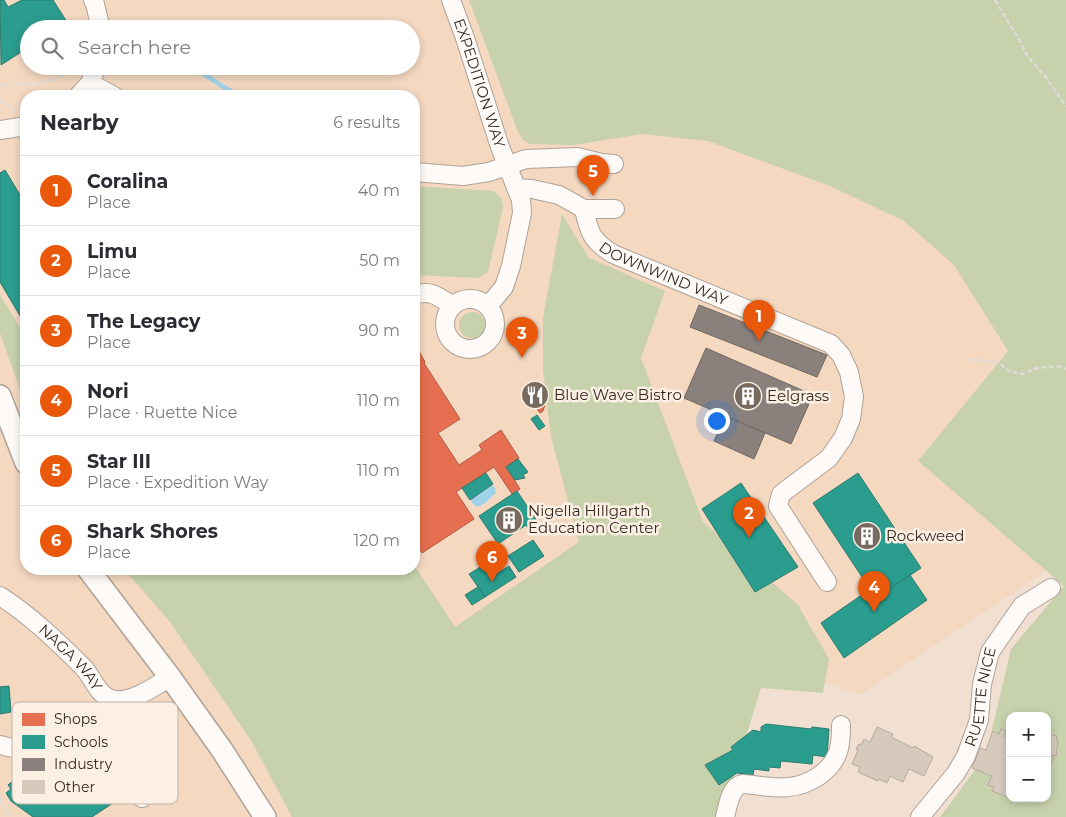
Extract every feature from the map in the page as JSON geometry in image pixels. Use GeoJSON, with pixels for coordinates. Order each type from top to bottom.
{"type":"FeatureCollection","features":[{"type":"Feature","properties":{"kind":"main road"},"geometry":{"type":"LineString","coordinates":[[0,396],[20,448]]}},
{"type":"Feature","properties":{"kind":"main road"},"geometry":{"type":"LineString","coordinates":[[93,575],[170,677],[222,750],[264,817]]}},
{"type":"Feature","properties":{"kind":"street"},"geometry":{"type":"LineString","coordinates":[[93,0],[99,20]]}},
{"type":"Feature","properties":{"kind":"street","name":"EXPEDITION WAY"},"geometry":{"type":"LineString","coordinates":[[451,0],[506,166],[521,200],[522,213],[511,266],[504,287],[488,306]]}},
{"type":"Feature","properties":{"kind":"street"},"geometry":{"type":"LineString","coordinates":[[81,90],[88,75]]}},
{"type":"Feature","properties":{"kind":"street"},"geometry":{"type":"LineString","coordinates":[[93,75],[108,90]]}},
{"type":"Feature","properties":{"kind":"street"},"geometry":{"type":"LineString","coordinates":[[0,130],[20,121]]}},
{"type":"Feature","properties":{"kind":"street"},"geometry":{"type":"LineString","coordinates":[[420,172],[463,176],[489,172],[526,159],[577,157],[614,164]]}},
{"type":"Feature","properties":{"kind":"street"},"geometry":{"type":"LineString","coordinates":[[516,188],[532,189],[558,195],[584,209],[615,209]]}},
{"type":"Feature","properties":{"kind":"street","name":"DOWNWIND WAY"},"geometry":{"type":"LineString","coordinates":[[584,209],[588,227],[594,240],[602,248],[831,344],[841,355],[849,372],[854,397],[851,419],[843,438],[829,458],[781,494],[778,506],[827,582]]}},
{"type":"Feature","properties":{"kind":"street"},"geometry":{"type":"LineString","coordinates":[[420,293],[434,294],[453,306]]}},
{"type":"Feature","properties":{"kind":"street"},"geometry":{"type":"LineString","coordinates":[[474,299],[488,306],[496,321],[492,338],[479,348],[470,350],[454,344],[449,338],[445,321],[447,313],[453,306],[459,301],[474,299]]}},
{"type":"Feature","properties":{"kind":"street","name":"RUETTE NICE"},"geometry":{"type":"LineString","coordinates":[[920,817],[956,773],[966,756],[979,720],[982,684],[990,652],[1022,606],[1051,588]]}},
{"type":"Feature","properties":{"kind":"street","name":"NAGA WAY"},"geometry":{"type":"LineString","coordinates":[[0,596],[24,611],[85,670],[100,692],[112,699],[124,700],[149,691],[170,677]]}},
{"type":"Feature","properties":{"kind":"street"},"geometry":{"type":"LineString","coordinates":[[725,817],[733,790],[737,785],[788,787],[802,785],[817,777],[832,764],[838,752],[841,726]]}},
{"type":"Feature","properties":{"kind":"path"},"geometry":{"type":"LineString","coordinates":[[995,0],[1028,57],[1045,76],[1066,106]]}},
{"type":"Feature","properties":{"kind":"path"},"geometry":{"type":"LineString","coordinates":[[0,85],[40,83],[64,75]]}},
{"type":"Feature","properties":{"kind":"path"},"geometry":{"type":"LineString","coordinates":[[0,102],[2,101],[20,118]]}},
{"type":"Feature","properties":{"kind":"path"},"geometry":{"type":"LineString","coordinates":[[971,359],[1000,364],[1011,372],[1023,374],[1037,368],[1058,366],[1066,369]]}},
{"type":"Feature","properties":{"kind":"path"},"geometry":{"type":"LineString","coordinates":[[0,798],[10,817]]}},
{"type":"Feature","properties":{"kind":"shaded area"},"geometry":{"type":"Polygon","coordinates":[[[0,0],[1066,0],[1066,558],[860,695],[814,678],[754,675],[708,817],[0,817],[0,0]]]}},
{"type":"Feature","properties":{"kind":"green space"},"geometry":{"type":"Polygon","coordinates":[[[469,0],[1066,0],[1066,817],[940,817],[986,755],[1011,649],[1064,586],[918,461],[1008,351],[954,265],[904,221],[830,186],[708,141],[642,134],[574,145],[530,144],[523,140],[518,132],[469,0]]]}},
{"type":"Feature","properties":{"kind":"green space"},"geometry":{"type":"Polygon","coordinates":[[[420,186],[494,191],[501,198],[503,207],[488,272],[478,278],[420,275],[420,186]]]}},
{"type":"Feature","properties":{"kind":"green space"},"geometry":{"type":"Polygon","coordinates":[[[562,214],[589,258],[665,291],[641,358],[703,522],[798,605],[829,659],[823,693],[761,688],[721,817],[292,817],[252,742],[170,622],[129,575],[420,574],[455,627],[579,542],[551,437],[543,370],[543,318],[562,214]]]}},
{"type":"Feature","properties":{"kind":"green space"},"geometry":{"type":"Polygon","coordinates":[[[0,295],[20,327],[20,390],[0,333],[0,295]]]}},
{"type":"Feature","properties":{"kind":"green space"},"geometry":{"type":"Polygon","coordinates":[[[472,312],[481,316],[485,325],[481,334],[472,338],[463,334],[459,325],[463,316],[472,312]]]}},
{"type":"Feature","properties":{"kind":"water"},"geometry":{"type":"Polygon","coordinates":[[[522,320],[529,323],[532,330],[529,337],[522,340],[515,337],[512,330],[515,323],[522,320]]]}},
{"type":"Feature","properties":{"kind":"water"},"geometry":{"type":"Polygon","coordinates":[[[492,485],[495,488],[496,494],[483,505],[478,507],[473,504],[471,500],[473,498],[492,485]]]}},
{"type":"Feature","properties":{"kind":"building: Shops"},"geometry":{"type":"Polygon","coordinates":[[[420,353],[424,363],[460,419],[438,433],[459,465],[482,450],[479,445],[501,430],[519,458],[506,467],[520,489],[512,494],[494,467],[456,492],[474,519],[422,553],[420,550],[420,353]]]}},
{"type":"Feature","properties":{"kind":"building: Shops","name":"Blue Wave Bistro"},"geometry":{"type":"Polygon","coordinates":[[[531,382],[542,392],[542,399],[545,405],[540,413],[525,391],[526,385],[531,382]]]}},
{"type":"Feature","properties":{"kind":"building: Schools"},"geometry":{"type":"Polygon","coordinates":[[[0,0],[4,0],[8,7],[22,0],[53,0],[66,20],[20,20],[20,53],[1,65],[0,0]]]}},
{"type":"Feature","properties":{"kind":"building: Schools"},"geometry":{"type":"Polygon","coordinates":[[[5,170],[20,195],[20,316],[0,282],[0,173],[5,170]]]}},
{"type":"Feature","properties":{"kind":"building: Schools"},"geometry":{"type":"Polygon","coordinates":[[[537,415],[545,426],[539,430],[531,419],[537,415]]]}},
{"type":"Feature","properties":{"kind":"building: Schools"},"geometry":{"type":"Polygon","coordinates":[[[518,459],[528,472],[523,475],[525,478],[515,480],[506,467],[518,459]]]}},
{"type":"Feature","properties":{"kind":"building: Schools"},"geometry":{"type":"Polygon","coordinates":[[[486,473],[493,484],[470,500],[462,488],[486,473]]]}},
{"type":"Feature","properties":{"kind":"building: Schools","name":"Rockweed"},"geometry":{"type":"Polygon","coordinates":[[[858,473],[921,568],[885,592],[879,583],[870,589],[813,503],[858,473]]]}},
{"type":"Feature","properties":{"kind":"building: Schools"},"geometry":{"type":"Polygon","coordinates":[[[741,483],[798,567],[755,592],[702,509],[741,483]]]}},
{"type":"Feature","properties":{"kind":"building: Schools","name":"Nigella Hillgarth Education Center"},"geometry":{"type":"Polygon","coordinates":[[[517,491],[539,524],[529,530],[526,525],[498,544],[479,516],[517,491]]]}},
{"type":"Feature","properties":{"kind":"building: Schools","name":"Nigella Hillgarth Education Center"},"geometry":{"type":"Polygon","coordinates":[[[533,540],[544,556],[519,572],[508,556],[533,540]]]}},
{"type":"Feature","properties":{"kind":"building: Schools"},"geometry":{"type":"Polygon","coordinates":[[[487,563],[495,575],[509,566],[516,577],[485,597],[469,574],[487,563]]]}},
{"type":"Feature","properties":{"kind":"building: Schools"},"geometry":{"type":"Polygon","coordinates":[[[910,575],[927,600],[844,658],[821,623],[879,583],[885,592],[910,575]]]}},
{"type":"Feature","properties":{"kind":"building: Schools"},"geometry":{"type":"Polygon","coordinates":[[[478,587],[485,597],[472,605],[465,595],[478,587]]]}},
{"type":"Feature","properties":{"kind":"building: Schools"},"geometry":{"type":"Polygon","coordinates":[[[9,686],[11,712],[0,714],[0,687],[9,686]]]}},
{"type":"Feature","properties":{"kind":"building: Schools"},"geometry":{"type":"Polygon","coordinates":[[[766,724],[829,729],[827,757],[813,755],[812,764],[781,761],[780,768],[769,767],[769,771],[754,769],[753,775],[737,773],[719,785],[705,765],[733,750],[731,747],[753,730],[761,732],[761,727],[766,724]]]}},
{"type":"Feature","properties":{"kind":"building: Schools"},"geometry":{"type":"Polygon","coordinates":[[[12,782],[12,802],[6,793],[11,789],[8,785],[12,782]]]}},
{"type":"Feature","properties":{"kind":"building: Schools"},"geometry":{"type":"Polygon","coordinates":[[[15,804],[112,804],[92,817],[33,817],[15,804]]]}},
{"type":"Feature","properties":{"kind":"building: Industry"},"geometry":{"type":"Polygon","coordinates":[[[699,305],[827,355],[817,377],[690,327],[699,305]]]}},
{"type":"Feature","properties":{"kind":"building: Industry","name":"Eelgrass"},"geometry":{"type":"Polygon","coordinates":[[[706,348],[813,395],[791,444],[684,398],[706,348]]]}},
{"type":"Feature","properties":{"kind":"building: Industry"},"geometry":{"type":"Polygon","coordinates":[[[725,416],[765,433],[754,459],[714,441],[725,416]]]}},
{"type":"Feature","properties":{"kind":"building: Other"},"geometry":{"type":"Polygon","coordinates":[[[877,727],[893,734],[891,737],[913,748],[914,746],[933,757],[924,776],[909,769],[903,782],[890,776],[887,783],[858,772],[860,767],[852,764],[858,750],[856,749],[864,739],[870,742],[877,727]]]}},
{"type":"Feature","properties":{"kind":"building: Other"},"geometry":{"type":"Polygon","coordinates":[[[1001,729],[1006,731],[1004,736],[1006,737],[1006,796],[992,791],[994,787],[988,785],[992,776],[972,768],[980,748],[986,750],[993,731],[999,734],[1001,729]]]}},
{"type":"Feature","properties":{"kind":"building: Other"},"geometry":{"type":"Polygon","coordinates":[[[1051,735],[1057,736],[1056,740],[1058,740],[1056,756],[1051,755],[1051,735]]]}},
{"type":"Feature","properties":{"kind":"waterway"},"geometry":{"type":"LineString","coordinates":[[205,75],[229,90]]}},
{"type":"Feature","properties":{"kind":"place","name":"Star III"},"geometry":{"type":"Point","coordinates":[593,196]}},
{"type":"Feature","properties":{"kind":"place","name":"Coralina"},"geometry":{"type":"Point","coordinates":[759,341]}},
{"type":"Feature","properties":{"kind":"place","name":"The Legacy"},"geometry":{"type":"Point","coordinates":[522,358]}},
{"type":"Feature","properties":{"kind":"place","name":"Blue Wave Bistro"},"geometry":{"type":"Point","coordinates":[535,395]}},
{"type":"Feature","properties":{"kind":"place","name":"Eelgrass"},"geometry":{"type":"Point","coordinates":[748,396]}},
{"type":"Feature","properties":{"kind":"place","name":"Nigella Hillgarth Education Center"},"geometry":{"type":"Point","coordinates":[509,520]}},
{"type":"Feature","properties":{"kind":"place","name":"Rockweed"},"geometry":{"type":"Point","coordinates":[867,536]}},
{"type":"Feature","properties":{"kind":"place","name":"Limu"},"geometry":{"type":"Point","coordinates":[749,538]}},
{"type":"Feature","properties":{"kind":"place","name":"Shark Shores"},"geometry":{"type":"Point","coordinates":[492,582]}},
{"type":"Feature","properties":{"kind":"place","name":"Nori"},"geometry":{"type":"Point","coordinates":[874,612]}}]}
